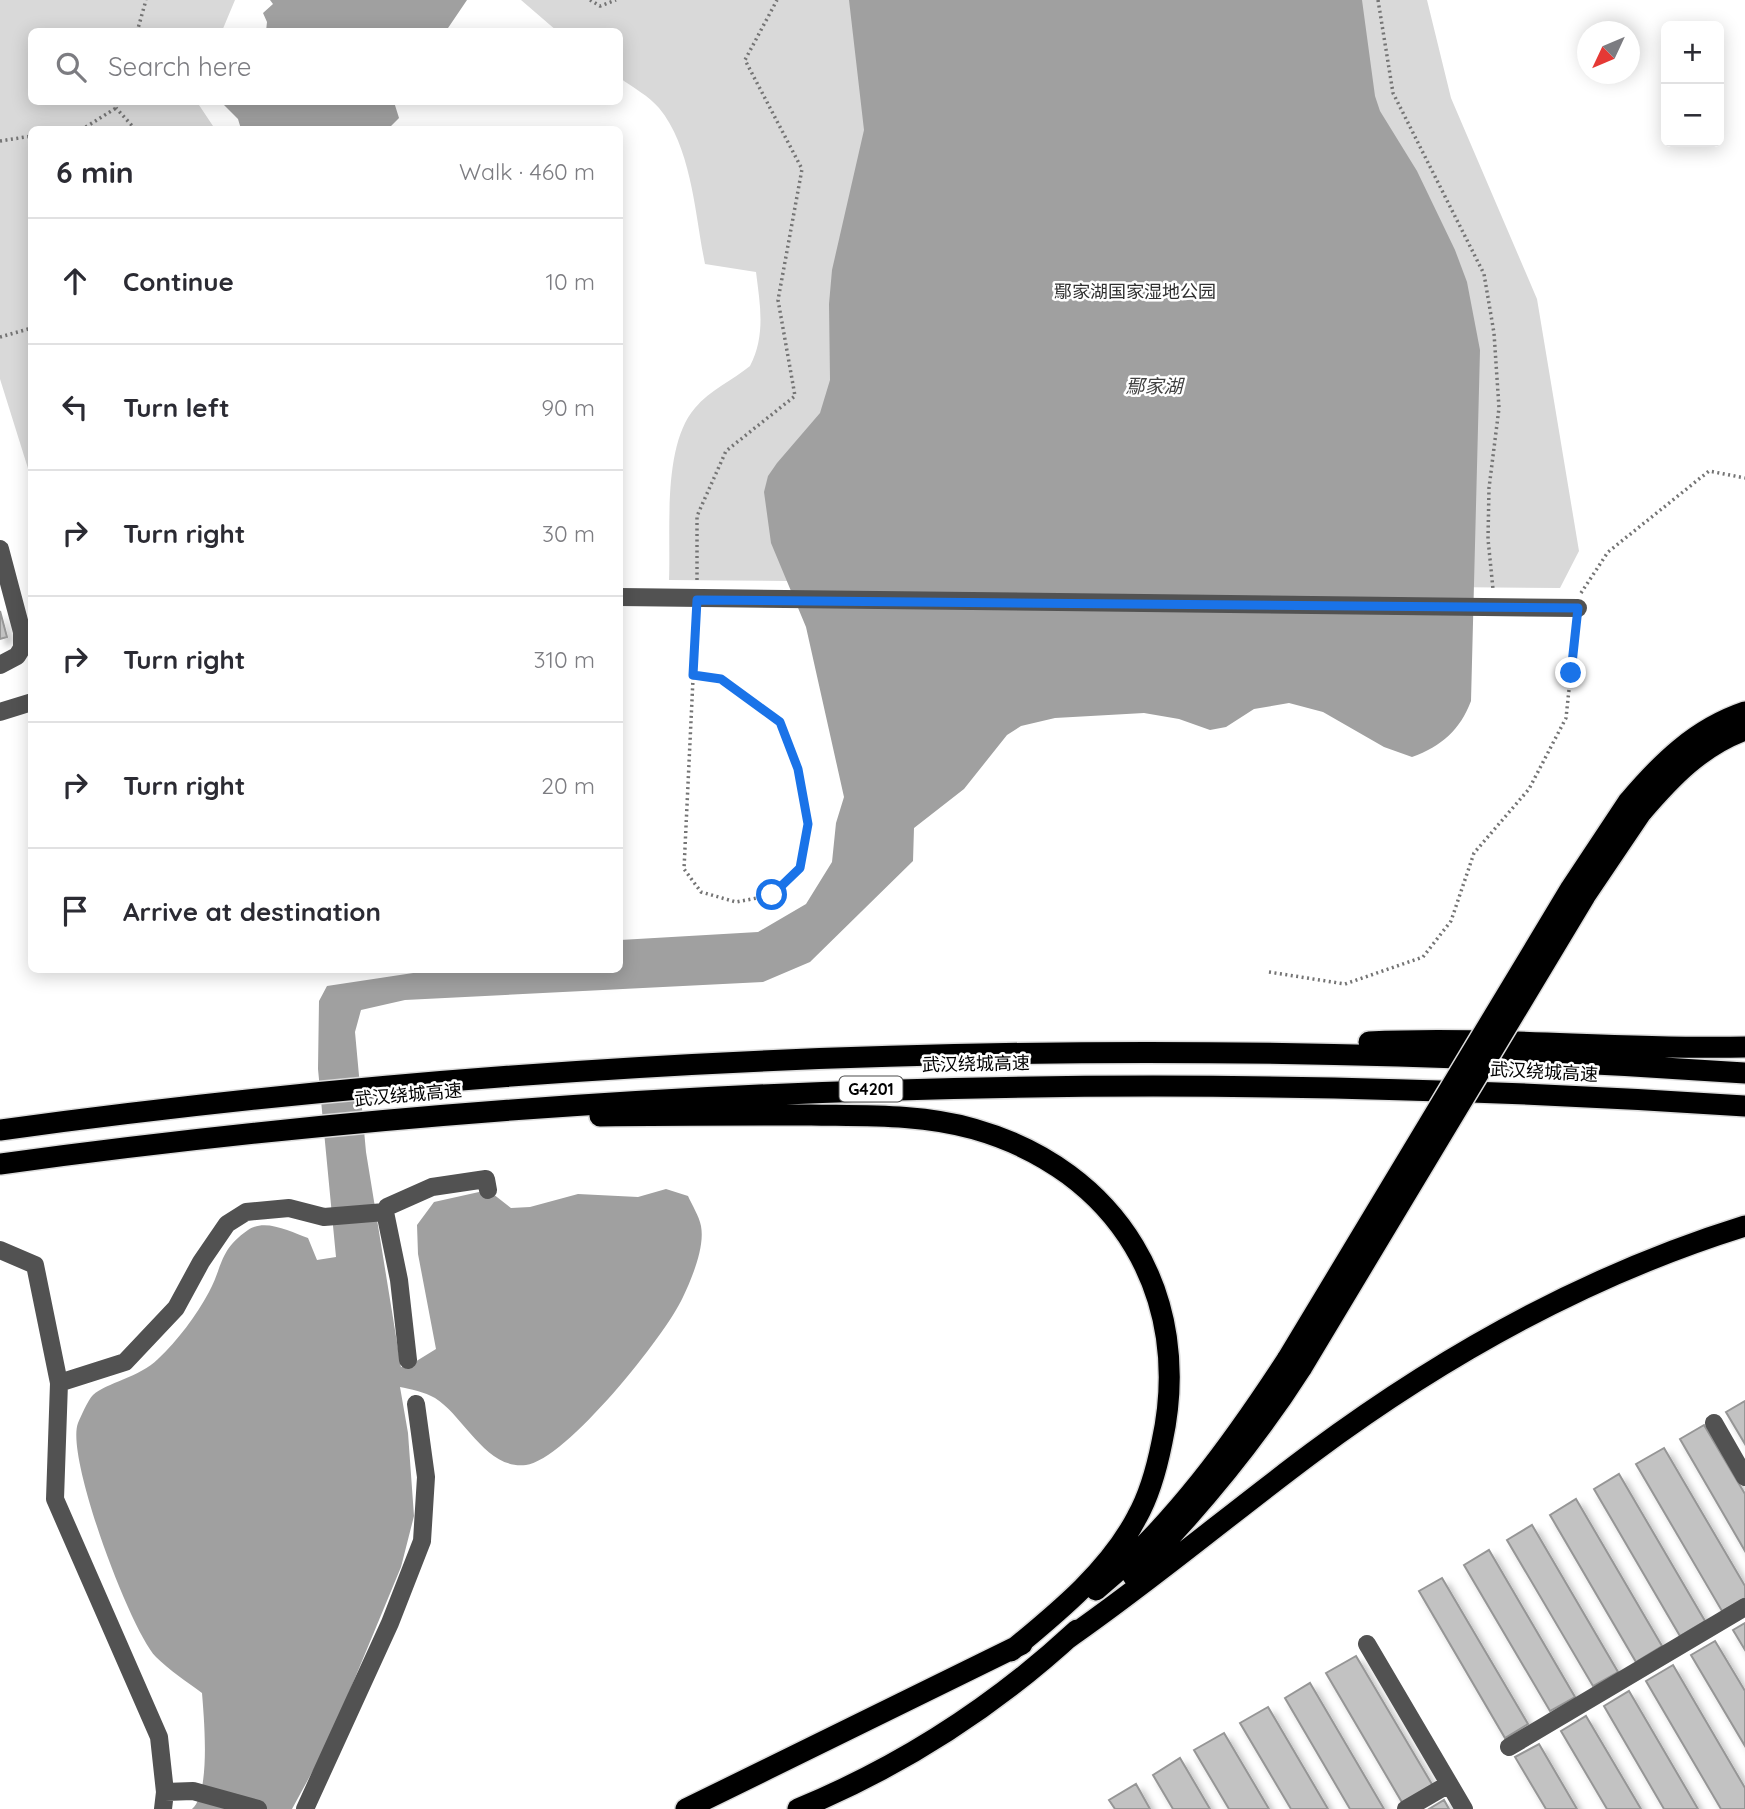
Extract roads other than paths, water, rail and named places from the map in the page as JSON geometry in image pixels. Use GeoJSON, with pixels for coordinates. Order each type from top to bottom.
{"type":"FeatureCollection","features":[{"type":"Feature","properties":{"kind":"highway"},"geometry":{"type":"LineString","coordinates":[[798,1809],[923,1749],[1006,1692],[1068,1639],[1188,1520],[1252,1442],[1295,1362],[1571,888],[1634,808],[1655,771],[1704,730],[1745,712]]}},
{"type":"Feature","properties":{"kind":"highway"},"geometry":{"type":"LineString","coordinates":[[1634,808],[1713,744],[1745,730]]}},
{"type":"Feature","properties":{"kind":"highway"},"geometry":{"type":"LineString","coordinates":[[1186,1051],[1422,1039],[1673,1048],[1745,1046]]}},
{"type":"Feature","properties":{"kind":"highway","name":"武汉绕城高速"},"geometry":{"type":"LineString","coordinates":[[0,1130],[337,1091],[633,1067],[909,1054],[1186,1051],[1536,1060],[1745,1073]]}},
{"type":"Feature","properties":{"kind":"highway","name":"武汉绕城高速"},"geometry":{"type":"LineString","coordinates":[[0,1164],[398,1119],[772,1093],[1064,1085],[1371,1088],[1745,1106]]}},
{"type":"Feature","properties":{"kind":"highway"},"geometry":{"type":"LineString","coordinates":[[398,1119],[704,1114],[917,1118],[973,1129],[1002,1138],[1031,1150],[1079,1183],[1127,1232],[1149,1271],[1167,1336],[1171,1381],[1169,1405],[1150,1484],[1130,1530],[1086,1584],[1011,1651]]}},
{"type":"Feature","properties":{"kind":"highway"},"geometry":{"type":"LineString","coordinates":[[1068,1639],[1133,1594],[1310,1454],[1445,1363],[1537,1310],[1609,1276],[1745,1226]]}},
{"type":"Feature","properties":{"kind":"highway"},"geometry":{"type":"LineString","coordinates":[[686,1809],[1011,1651],[1073,1608],[1153,1534],[1295,1362]]}},
{"type":"Feature","properties":{"kind":"street"},"geometry":{"type":"LineString","coordinates":[[0,549],[23,639],[17,656],[0,665]]}},
{"type":"Feature","properties":{"kind":"street"},"geometry":{"type":"LineString","coordinates":[[623,597],[1578,608]]}},
{"type":"Feature","properties":{"kind":"street"},"geometry":{"type":"LineString","coordinates":[[0,712],[28,703]]}},
{"type":"Feature","properties":{"kind":"street"},"geometry":{"type":"LineString","coordinates":[[408,1360],[398,1280],[385,1212],[387,1207],[432,1187],[486,1179],[488,1189]]}},
{"type":"Feature","properties":{"kind":"street"},"geometry":{"type":"LineString","coordinates":[[59,1383],[125,1362],[176,1308],[201,1262],[227,1224],[246,1212],[289,1208],[324,1217],[385,1212]]}},
{"type":"Feature","properties":{"kind":"street"},"geometry":{"type":"LineString","coordinates":[[0,1250],[35,1265],[59,1383],[55,1499],[159,1737],[164,1800],[193,1791],[258,1809]]}},
{"type":"Feature","properties":{"kind":"street"},"geometry":{"type":"LineString","coordinates":[[305,1809],[390,1623],[422,1541],[426,1477],[416,1404]]}},
{"type":"Feature","properties":{"kind":"street"},"geometry":{"type":"LineString","coordinates":[[1714,1423],[1745,1477]]}},
{"type":"Feature","properties":{"kind":"street"},"geometry":{"type":"LineString","coordinates":[[1509,1747],[1745,1607]]}},
{"type":"Feature","properties":{"kind":"street"},"geometry":{"type":"LineString","coordinates":[[1367,1644],[1464,1809]]}},
{"type":"Feature","properties":{"kind":"street"},"geometry":{"type":"LineString","coordinates":[[1406,1809],[1449,1784]]}},
{"type":"Feature","properties":{"kind":"water"},"geometry":{"type":"Polygon","coordinates":[[[270,0],[467,0],[448,28],[266,28],[263,13],[273,4],[270,0]]]}},
{"type":"Feature","properties":{"kind":"water","name":"鄢家湖"},"geometry":{"type":"Polygon","coordinates":[[[849,0],[1362,0],[1375,96],[1380,111],[1417,171],[1455,250],[1467,282],[1480,350],[1471,701],[1467,711],[1449,736],[1412,757],[1384,747],[1323,712],[1289,703],[1254,709],[1226,727],[1210,730],[1179,719],[1144,713],[1055,718],[1021,726],[1007,735],[964,789],[914,828],[913,861],[810,962],[763,982],[405,1000],[361,1010],[355,1032],[366,1152],[401,1367],[410,1365],[436,1349],[418,1254],[417,1225],[434,1202],[488,1190],[511,1208],[530,1207],[578,1194],[638,1197],[666,1189],[688,1196],[701,1226],[699,1253],[683,1297],[657,1339],[589,1420],[544,1458],[526,1465],[499,1459],[487,1451],[446,1406],[435,1398],[400,1387],[408,1433],[414,1516],[401,1567],[328,1743],[292,1809],[192,1809],[202,1788],[204,1772],[202,1693],[156,1657],[131,1614],[116,1580],[90,1504],[81,1470],[77,1441],[78,1423],[93,1395],[151,1365],[173,1344],[204,1301],[232,1244],[248,1230],[262,1225],[286,1230],[308,1238],[317,1260],[336,1257],[318,1069],[319,1001],[327,986],[413,973],[623,973],[623,940],[758,932],[806,904],[832,862],[836,823],[844,797],[806,627],[771,543],[764,492],[768,476],[777,463],[820,413],[830,380],[829,304],[832,270],[864,130],[849,0]]]}},
{"type":"Feature","properties":{"kind":"water"},"geometry":{"type":"Polygon","coordinates":[[[224,105],[395,105],[399,118],[391,126],[240,126],[238,119],[224,105]]]}},
{"type":"Feature","properties":{"kind":"park label","name":"鄢家湖国家湿地公园"},"geometry":{"type":"Point","coordinates":[1135,292]}}]}
